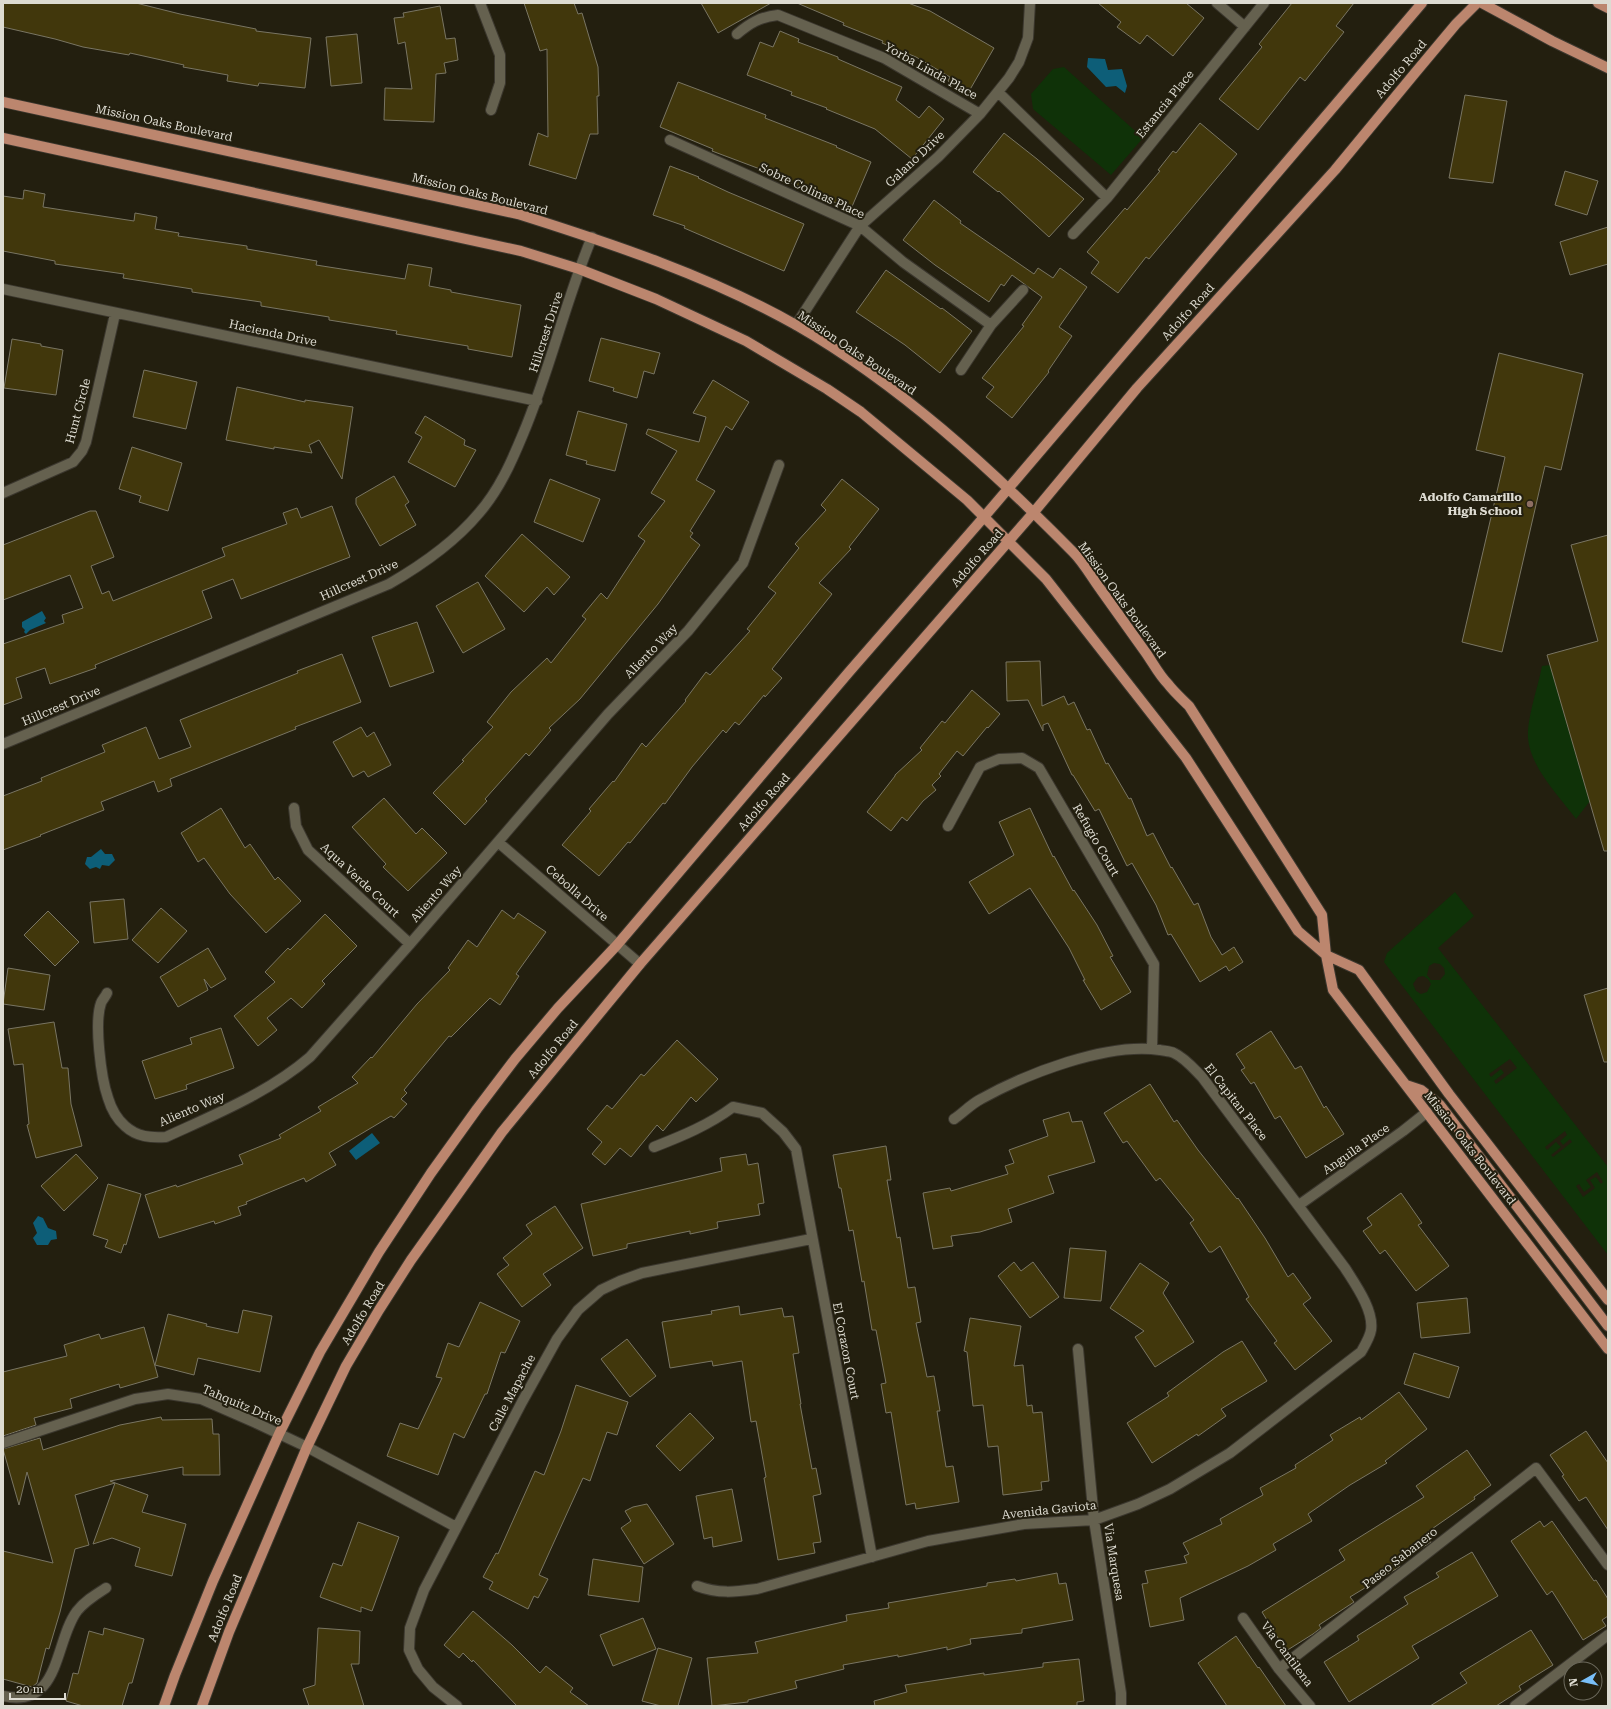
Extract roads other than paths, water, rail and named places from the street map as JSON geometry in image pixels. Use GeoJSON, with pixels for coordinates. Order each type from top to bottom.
{"type":"FeatureCollection","features":[{"type":"Feature","properties":{"kind":"main road","name":"Adolfo Road"},"geometry":{"type":"LineString","coordinates":[[164,1706],[174,1675],[213,1581],[279,1434],[320,1352],[379,1252],[430,1173],[515,1059],[558,1008],[617,945],[1422,3]]}},
{"type":"Feature","properties":{"kind":"main road","name":"Adolfo Road"},"geometry":{"type":"LineString","coordinates":[[202,1706],[229,1632],[306,1447],[346,1366],[379,1310],[424,1241],[502,1132],[640,964],[1009,541],[1137,388],[1335,170],[1456,24],[1477,3]]}},
{"type":"Feature","properties":{"kind":"main road"},"geometry":{"type":"LineString","coordinates":[[1482,3],[1552,41],[1608,68]]}},
{"type":"Feature","properties":{"kind":"main road"},"geometry":{"type":"LineString","coordinates":[[1598,3],[1608,8]]}},
{"type":"Feature","properties":{"kind":"main road","name":"Mission Oaks Boulevard"},"geometry":{"type":"LineString","coordinates":[[3,102],[518,214],[592,237],[665,264],[739,297],[796,325],[850,360],[909,402],[1009,488],[1034,512],[1052,533],[1075,554],[1167,684],[1189,706],[1322,915],[1326,955],[1334,990],[1608,1349]]}},
{"type":"Feature","properties":{"kind":"main road","name":"Mission Oaks Boulevard"},"geometry":{"type":"LineString","coordinates":[[3,138],[521,251],[579,268],[656,299],[746,341],[827,389],[861,412],[967,500],[1046,578],[1186,758],[1298,930],[1326,955],[1359,970],[1449,1094],[1608,1300]]}},
{"type":"Feature","properties":{"kind":"main road"},"geometry":{"type":"LineString","coordinates":[[1406,1085],[1421,1090],[1440,1105],[1608,1326]]}},
{"type":"Feature","properties":{"kind":"street"},"geometry":{"type":"LineString","coordinates":[[480,3],[500,55],[500,83],[491,110]]}},
{"type":"Feature","properties":{"kind":"street","name":"Galano Drive"},"geometry":{"type":"LineString","coordinates":[[796,325],[860,226],[938,157],[980,114],[1009,78],[1019,62],[1028,38],[1030,3]]}},
{"type":"Feature","properties":{"kind":"street"},"geometry":{"type":"LineString","coordinates":[[1217,3],[1245,27]]}},
{"type":"Feature","properties":{"kind":"street","name":"Estancia Place"},"geometry":{"type":"LineString","coordinates":[[1073,234],[1106,198],[1264,3]]}},
{"type":"Feature","properties":{"kind":"street","name":"Yorba Linda Place"},"geometry":{"type":"LineString","coordinates":[[736,34],[746,26],[764,17],[778,15],[884,58],[980,114]]}},
{"type":"Feature","properties":{"kind":"street"},"geometry":{"type":"LineString","coordinates":[[998,92],[1106,198]]}},
{"type":"Feature","properties":{"kind":"street","name":"Sobre Colinas Place"},"geometry":{"type":"LineString","coordinates":[[670,140],[860,226],[903,262],[991,326]]}},
{"type":"Feature","properties":{"kind":"street","name":"Hillcrest Drive"},"geometry":{"type":"LineString","coordinates":[[3,744],[389,584],[440,551],[461,533],[479,513],[507,472],[537,401],[579,268],[592,237]]}},
{"type":"Feature","properties":{"kind":"street","name":"Hacienda Drive"},"geometry":{"type":"LineString","coordinates":[[3,289],[115,314],[537,401]]}},
{"type":"Feature","properties":{"kind":"street"},"geometry":{"type":"LineString","coordinates":[[961,370],[991,326],[1023,290]]}},
{"type":"Feature","properties":{"kind":"street","name":"Hunt Circle"},"geometry":{"type":"LineString","coordinates":[[3,493],[73,462],[82,451],[115,314]]}},
{"type":"Feature","properties":{"kind":"street","name":"Aliento Way"},"geometry":{"type":"LineString","coordinates":[[108,993],[101,1003],[98,1029],[99,1051],[108,1097],[117,1117],[126,1127],[138,1135],[152,1138],[166,1137],[246,1100],[296,1068],[310,1056],[410,944],[608,714],[688,631],[744,562],[779,465]]}},
{"type":"Feature","properties":{"kind":"street","name":"Refugio Court"},"geometry":{"type":"LineString","coordinates":[[948,826],[980,767],[999,759],[1022,758],[1039,768],[1154,964],[1152,1049]]}},
{"type":"Feature","properties":{"kind":"street","name":"Aqua Verde Court"},"geometry":{"type":"LineString","coordinates":[[294,808],[296,826],[308,850],[410,944]]}},
{"type":"Feature","properties":{"kind":"street","name":"Cebolla Drive"},"geometry":{"type":"LineString","coordinates":[[498,842],[640,964]]}},
{"type":"Feature","properties":{"kind":"street","name":"El Capitan Place"},"geometry":{"type":"LineString","coordinates":[[954,1119],[980,1099],[1055,1067],[1095,1055],[1126,1049],[1152,1049],[1174,1052],[1188,1062],[1202,1077],[1345,1268],[1364,1298],[1371,1329]]}},
{"type":"Feature","properties":{"kind":"street","name":"El Corazon Court"},"geometry":{"type":"LineString","coordinates":[[654,1147],[685,1135],[716,1119],[733,1107],[762,1113],[783,1132],[796,1149],[811,1240],[872,1557]]}},
{"type":"Feature","properties":{"kind":"street","name":"Anguila Place"},"geometry":{"type":"LineString","coordinates":[[1299,1205],[1403,1131],[1427,1112]]}},
{"type":"Feature","properties":{"kind":"street","name":"Calle Mapache"},"geometry":{"type":"LineString","coordinates":[[457,1706],[433,1686],[418,1669],[408,1650],[410,1628],[424,1590],[522,1402],[556,1339],[578,1310],[601,1290],[620,1280],[642,1272],[811,1240]]}},
{"type":"Feature","properties":{"kind":"street","name":"Avenida Gaviota"},"geometry":{"type":"LineString","coordinates":[[697,1586],[714,1592],[733,1592],[756,1588],[777,1584],[928,1541],[1024,1524],[1094,1520],[1138,1504],[1170,1489],[1230,1453],[1361,1352],[1371,1329]]}},
{"type":"Feature","properties":{"kind":"street","name":"Via Marquesa"},"geometry":{"type":"LineString","coordinates":[[1078,1349],[1094,1520],[1121,1693],[1121,1706]]}},
{"type":"Feature","properties":{"kind":"street","name":"Tahquitz Drive"},"geometry":{"type":"LineString","coordinates":[[3,1443],[135,1400],[168,1394],[201,1400],[256,1423],[306,1447],[456,1527]]}},
{"type":"Feature","properties":{"kind":"street","name":"Paseo Sabanero"},"geometry":{"type":"LineString","coordinates":[[1279,1669],[1536,1468],[1608,1565]]}},
{"type":"Feature","properties":{"kind":"street"},"geometry":{"type":"LineString","coordinates":[[3,1696],[24,1700],[43,1690],[51,1678],[77,1612],[92,1597],[106,1588]]}},
{"type":"Feature","properties":{"kind":"street","name":"Via Cantilena"},"geometry":{"type":"LineString","coordinates":[[1244,1618],[1279,1669],[1310,1706]]}},
{"type":"Feature","properties":{"kind":"street"},"geometry":{"type":"LineString","coordinates":[[1515,1706],[1608,1636]]}},
{"type":"Feature","properties":{"kind":"water"},"geometry":{"type":"Polygon","coordinates":[[[1088,58],[1105,59],[1108,70],[1122,69],[1127,86],[1125,93],[1116,86],[1106,87],[1087,67],[1088,58]]]}},
{"type":"Feature","properties":{"kind":"water"},"geometry":{"type":"Polygon","coordinates":[[[42,611],[46,618],[44,621],[46,623],[30,630],[26,634],[22,627],[22,622],[42,611]]]}},
{"type":"Feature","properties":{"kind":"water"},"geometry":{"type":"Polygon","coordinates":[[[101,849],[105,854],[112,854],[115,860],[109,866],[102,865],[100,869],[96,867],[90,869],[85,864],[87,857],[91,857],[101,849]]]}},
{"type":"Feature","properties":{"kind":"water"},"geometry":{"type":"Polygon","coordinates":[[[372,1133],[380,1143],[356,1160],[349,1151],[372,1133]]]}},
{"type":"Feature","properties":{"kind":"water"},"geometry":{"type":"Polygon","coordinates":[[[38,1216],[43,1218],[48,1228],[56,1231],[57,1239],[51,1240],[48,1245],[37,1245],[33,1238],[37,1233],[33,1223],[38,1216]]]}},
{"type":"Feature","properties":{"kind":"place","name":"Adolfo Camarillo High School"},"geometry":{"type":"Point","coordinates":[1530,504]}}]}
